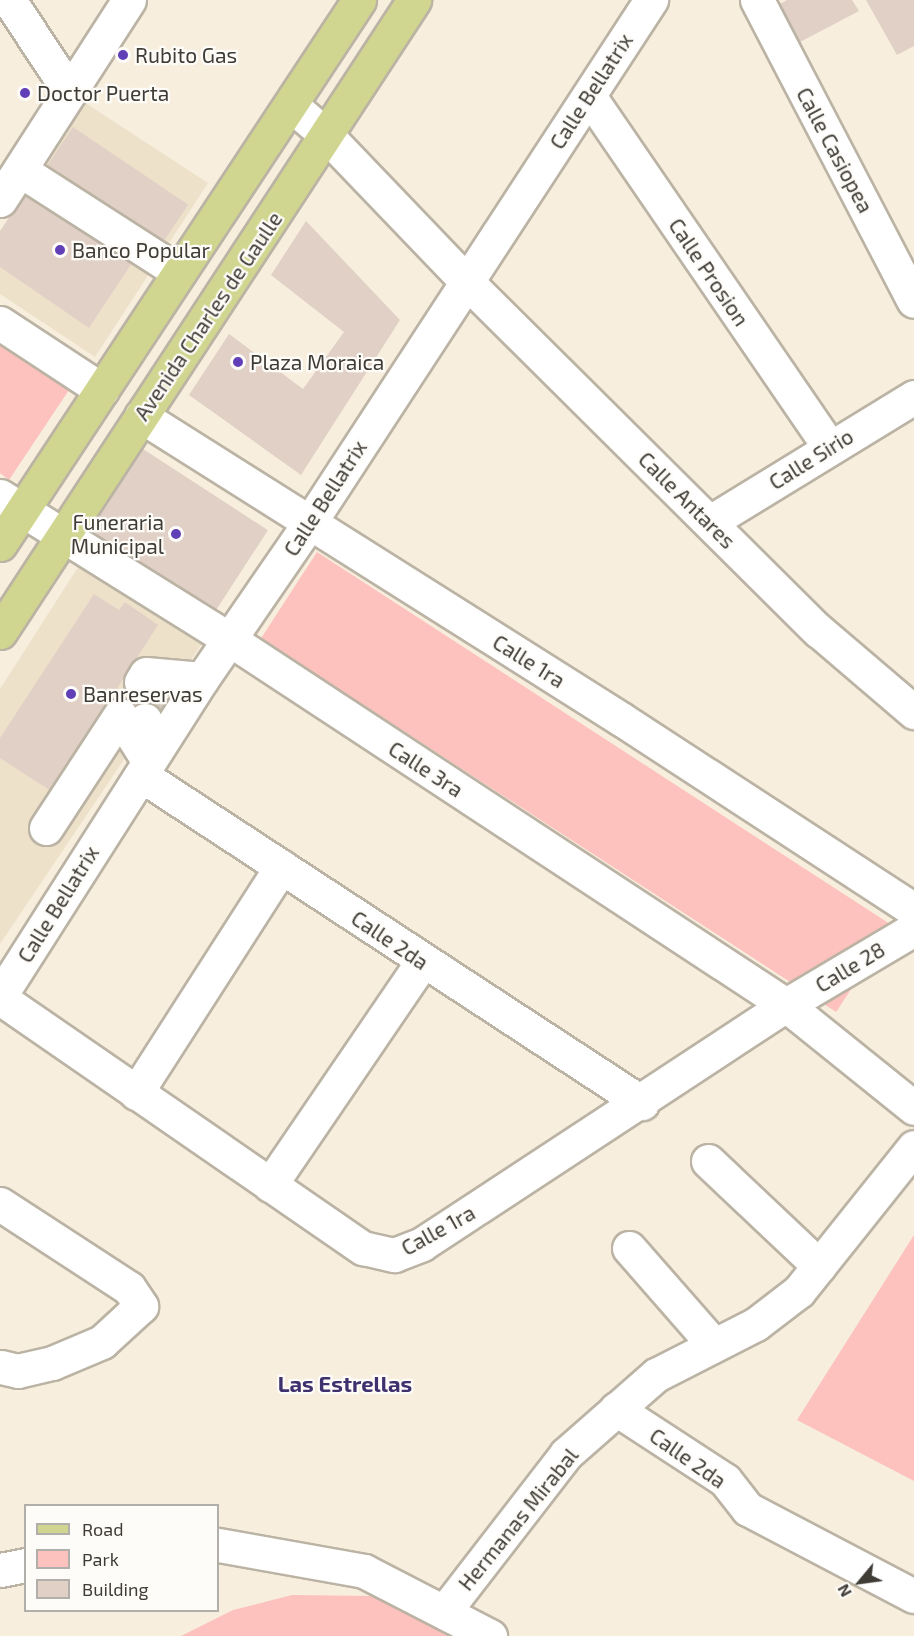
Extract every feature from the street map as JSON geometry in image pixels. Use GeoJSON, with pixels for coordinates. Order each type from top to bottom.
{"type":"FeatureCollection","features":[{"type":"Feature","properties":{"kind":"main road"},"geometry":{"type":"LineString","coordinates":[[0,544],[11,503],[102,390],[360,0]]}},
{"type":"Feature","properties":{"kind":"main road","name":"Avenida Charles de Gaulle"},"geometry":{"type":"LineString","coordinates":[[0,632],[414,0]]}},
{"type":"Feature","properties":{"kind":"street"},"geometry":{"type":"LineString","coordinates":[[9,0],[70,92]]}},
{"type":"Feature","properties":{"kind":"street"},"geometry":{"type":"LineString","coordinates":[[0,200],[129,0]]}},
{"type":"Feature","properties":{"kind":"street","name":"Calle Bellatrix"},"geometry":{"type":"LineString","coordinates":[[0,997],[145,769],[176,689],[229,639],[310,522],[651,0]]}},
{"type":"Feature","properties":{"kind":"street","name":"Calle Casiopea"},"geometry":{"type":"LineString","coordinates":[[757,0],[914,301]]}},
{"type":"Feature","properties":{"kind":"street","name":"Calle Prosion"},"geometry":{"type":"LineString","coordinates":[[589,96],[829,447]]}},
{"type":"Feature","properties":{"kind":"street","name":"Calle Antares"},"geometry":{"type":"LineString","coordinates":[[291,105],[327,136],[466,281],[819,631],[914,712]]}},
{"type":"Feature","properties":{"kind":"street"},"geometry":{"type":"LineString","coordinates":[[20,170],[178,272]]}},
{"type":"Feature","properties":{"kind":"street"},"geometry":{"type":"LineString","coordinates":[[0,323],[102,390]]}},
{"type":"Feature","properties":{"kind":"street","name":"Calle Sirio"},"geometry":{"type":"LineString","coordinates":[[710,522],[829,447],[914,398]]}},
{"type":"Feature","properties":{"kind":"street","name":"Calle 1ra"},"geometry":{"type":"LineString","coordinates":[[141,416],[914,910]]}},
{"type":"Feature","properties":{"kind":"street","name":"Calle 3ra"},"geometry":{"type":"LineString","coordinates":[[11,503],[62,537],[229,639],[786,1005],[914,1108]]}},
{"type":"Feature","properties":{"kind":"street"},"geometry":{"type":"LineString","coordinates":[[46,828],[133,718],[134,738],[145,769]]}},
{"type":"Feature","properties":{"kind":"street","name":"Calle 2da"},"geometry":{"type":"LineString","coordinates":[[145,769],[281,867],[422,962],[642,1102]]}},
{"type":"Feature","properties":{"kind":"street"},"geometry":{"type":"LineString","coordinates":[[136,1093],[281,867]]}},
{"type":"Feature","properties":{"kind":"street","name":"Calle 28"},"geometry":{"type":"LineString","coordinates":[[786,1005],[914,929]]}},
{"type":"Feature","properties":{"kind":"street"},"geometry":{"type":"LineString","coordinates":[[270,1185],[422,962]]}},
{"type":"Feature","properties":{"kind":"street","name":"Calle 1ra"},"geometry":{"type":"LineString","coordinates":[[0,997],[363,1248],[394,1255],[422,1244],[642,1102],[786,1005]]}},
{"type":"Feature","properties":{"kind":"street","name":"Hermanas Mirabal"},"geometry":{"type":"LineString","coordinates":[[444,1612],[566,1454],[656,1376],[713,1344],[756,1324],[799,1291],[914,1147]]}},
{"type":"Feature","properties":{"kind":"street"},"geometry":{"type":"LineString","coordinates":[[708,1161],[819,1266]]}},
{"type":"Feature","properties":{"kind":"street"},"geometry":{"type":"LineString","coordinates":[[0,1204],[129,1288],[141,1306],[92,1346],[41,1366],[18,1371],[0,1367]]}},
{"type":"Feature","properties":{"kind":"street"},"geometry":{"type":"LineString","coordinates":[[629,1248],[713,1344]]}},
{"type":"Feature","properties":{"kind":"street","name":"Calle 2da"},"geometry":{"type":"LineString","coordinates":[[616,1409],[725,1480],[748,1509],[914,1596]]}},
{"type":"Feature","properties":{"kind":"street"},"geometry":{"type":"LineString","coordinates":[[219,1545],[364,1571],[490,1636]]}},
{"type":"Feature","properties":{"kind":"street"},"geometry":{"type":"LineString","coordinates":[[0,1570],[24,1565]]}},
{"type":"Feature","properties":{"kind":"shaded area"},"geometry":{"type":"Polygon","coordinates":[[[84,102],[208,183],[95,357],[0,294],[0,232],[84,102]]]}},
{"type":"Feature","properties":{"kind":"shaded area"},"geometry":{"type":"Polygon","coordinates":[[[80,564],[203,642],[0,944],[0,689],[80,564]]]}},
{"type":"Feature","properties":{"kind":"green space"},"geometry":{"type":"Polygon","coordinates":[[[0,344],[69,390],[9,480],[0,473],[0,344]]]}},
{"type":"Feature","properties":{"kind":"green space"},"geometry":{"type":"Polygon","coordinates":[[[317,552],[892,926],[836,1012],[261,638],[317,552]]]}},
{"type":"Feature","properties":{"kind":"green space"},"geometry":{"type":"Polygon","coordinates":[[[914,1235],[914,1481],[797,1420],[914,1235]]]}},
{"type":"Feature","properties":{"kind":"green space"},"geometry":{"type":"Polygon","coordinates":[[[292,1595],[371,1596],[453,1636],[181,1636],[233,1610],[292,1595]]]}},
{"type":"Feature","properties":{"kind":"building"},"geometry":{"type":"Polygon","coordinates":[[[787,0],[852,0],[859,11],[800,42],[780,4],[787,0]]]}},
{"type":"Feature","properties":{"kind":"building"},"geometry":{"type":"Polygon","coordinates":[[[866,0],[914,0],[914,46],[897,55],[866,0]]]}},
{"type":"Feature","properties":{"kind":"building"},"geometry":{"type":"Polygon","coordinates":[[[73,127],[188,205],[161,245],[46,167],[73,127]]]}},
{"type":"Feature","properties":{"kind":"building","name":"Banco Popular"},"geometry":{"type":"Polygon","coordinates":[[[28,189],[134,260],[89,328],[0,267],[0,231],[28,189]]]}},
{"type":"Feature","properties":{"kind":"building","name":"Plaza Moraica"},"geometry":{"type":"Polygon","coordinates":[[[306,221],[400,320],[301,475],[189,395],[229,334],[303,389],[344,332],[271,275],[306,221]]]}},
{"type":"Feature","properties":{"kind":"building","name":"Funeraria Municipal"},"geometry":{"type":"Polygon","coordinates":[[[143,449],[268,530],[209,621],[84,540],[143,449]]]}},
{"type":"Feature","properties":{"kind":"building","name":"Banreservas"},"geometry":{"type":"Polygon","coordinates":[[[94,594],[119,610],[125,602],[158,625],[51,791],[0,758],[0,738],[94,594]]]}},
{"type":"Feature","properties":{"kind":"tunnel"},"geometry":{"type":"LineString","coordinates":[[145,720],[159,697],[166,697]]}},
{"type":"Feature","properties":{"kind":"place","name":"Rubito Gas"},"geometry":{"type":"Point","coordinates":[123,55]}},
{"type":"Feature","properties":{"kind":"place","name":"Doctor Puerta"},"geometry":{"type":"Point","coordinates":[25,93]}},
{"type":"Feature","properties":{"kind":"place","name":"Banco Popular"},"geometry":{"type":"Point","coordinates":[60,250]}},
{"type":"Feature","properties":{"kind":"place","name":"Plaza Moraica"},"geometry":{"type":"Point","coordinates":[238,362]}},
{"type":"Feature","properties":{"kind":"place","name":"Funeraria Municipal"},"geometry":{"type":"Point","coordinates":[176,534]}},
{"type":"Feature","properties":{"kind":"place","name":"Banreservas"},"geometry":{"type":"Point","coordinates":[71,694]}},
{"type":"Feature","properties":{"kind":"district","name":"Las Estrellas"},"geometry":{"type":"Point","coordinates":[345,1384]}}]}
